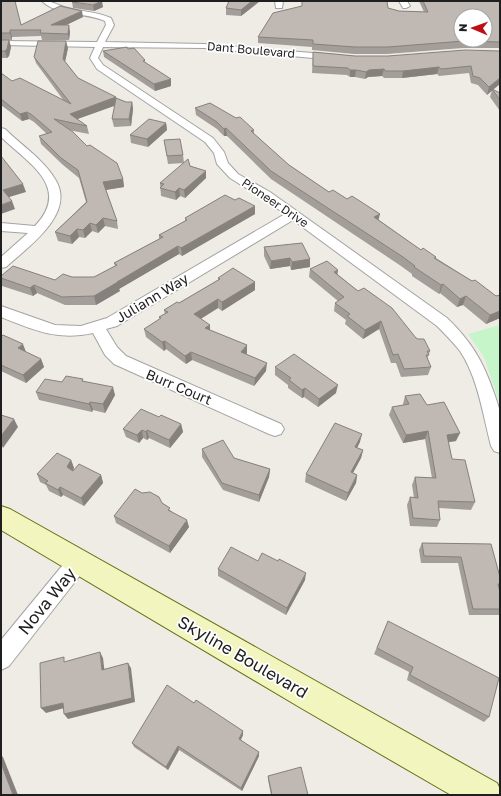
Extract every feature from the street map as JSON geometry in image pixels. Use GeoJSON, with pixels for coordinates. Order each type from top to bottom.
{"type":"FeatureCollection","features":[{"type":"Feature","properties":{"kind":"street","name":"Pioneer Drive"},"geometry":{"type":"LineString","coordinates":[[46,1],[63,9],[99,16],[108,20],[110,25],[94,58],[100,67],[209,140],[219,152],[223,164],[227,170],[293,215],[442,322],[456,335],[476,366],[500,446]]}},
{"type":"Feature","properties":{"kind":"street","name":"Dant Boulevard"},"geometry":{"type":"LineString","coordinates":[[1,43],[223,47],[344,58]]}},
{"type":"Feature","properties":{"kind":"street"},"geometry":{"type":"LineString","coordinates":[[1,131],[50,179],[56,194],[55,204],[51,214],[37,230],[1,264]]}},
{"type":"Feature","properties":{"kind":"street","name":"Juliann Way"},"geometry":{"type":"LineString","coordinates":[[1,311],[44,329],[58,332],[75,332],[98,328],[112,322],[293,215]]}},
{"type":"Feature","properties":{"kind":"street"},"geometry":{"type":"LineString","coordinates":[[1,227],[37,230]]}},
{"type":"Feature","properties":{"kind":"street","name":"Burr Court"},"geometry":{"type":"LineString","coordinates":[[98,328],[110,351],[120,360],[275,428]]}},
{"type":"Feature","properties":{"kind":"street","name":"Skyline Boulevard"},"geometry":{"type":"LineString","coordinates":[[1,517],[298,689],[485,795]]}},
{"type":"Feature","properties":{"kind":"street","name":"Nova Way"},"geometry":{"type":"LineString","coordinates":[[1,658],[78,562]]}},
{"type":"Feature","properties":{"kind":"green space"},"geometry":{"type":"Polygon","coordinates":[[[500,325],[500,405],[484,357],[468,334],[500,325]]]}},
{"type":"Feature","properties":{"kind":"building"},"geometry":{"type":"Polygon","coordinates":[[[1,1],[15,1],[21,25],[60,6],[82,11],[51,25],[69,25],[68,34],[40,33],[41,30],[10,30],[10,33],[1,33],[1,1]]]}},
{"type":"Feature","properties":{"kind":"building"},"geometry":{"type":"Polygon","coordinates":[[[102,1],[93,5],[72,2],[102,1]]]}},
{"type":"Feature","properties":{"kind":"building"},"geometry":{"type":"Polygon","coordinates":[[[229,1],[252,1],[241,10],[226,8],[229,1]]]}},
{"type":"Feature","properties":{"kind":"building"},"geometry":{"type":"Polygon","coordinates":[[[302,1],[387,1],[388,8],[399,11],[428,12],[423,1],[500,1],[500,42],[493,42],[493,8],[453,8],[453,42],[388,47],[355,47],[313,44],[313,40],[258,37],[273,13],[302,6],[302,1]]]}},
{"type":"Feature","properties":{"kind":"building"},"geometry":{"type":"Polygon","coordinates":[[[1,40],[9,40],[5,51],[1,51],[1,40]]]}},
{"type":"Feature","properties":{"kind":"building"},"geometry":{"type":"Polygon","coordinates":[[[38,41],[66,41],[63,59],[78,78],[116,97],[70,114],[87,126],[54,119],[73,132],[87,146],[90,145],[117,163],[123,179],[103,182],[117,221],[103,218],[96,225],[90,223],[83,230],[77,229],[70,236],[55,232],[87,202],[78,170],[61,158],[39,136],[52,132],[32,115],[27,112],[20,114],[1,99],[1,73],[12,81],[20,78],[71,104],[34,57],[38,41]]]}},
{"type":"Feature","properties":{"kind":"building"},"geometry":{"type":"Polygon","coordinates":[[[127,47],[128,49],[134,48],[145,60],[143,61],[171,79],[154,84],[103,51],[127,47]]]}},
{"type":"Feature","properties":{"kind":"building"},"geometry":{"type":"Polygon","coordinates":[[[465,50],[500,51],[500,78],[489,87],[480,78],[473,76],[471,66],[441,69],[439,67],[403,71],[385,71],[384,69],[369,70],[366,72],[350,70],[348,68],[313,66],[313,52],[355,56],[388,56],[465,50]]]}},
{"type":"Feature","properties":{"kind":"building"},"geometry":{"type":"Polygon","coordinates":[[[492,89],[500,93],[500,100],[492,89]]]}},
{"type":"Feature","properties":{"kind":"building"},"geometry":{"type":"Polygon","coordinates":[[[116,98],[126,102],[132,102],[129,119],[112,119],[116,98]]]}},
{"type":"Feature","properties":{"kind":"building"},"geometry":{"type":"Polygon","coordinates":[[[210,103],[236,118],[240,117],[254,130],[251,131],[289,165],[329,192],[333,190],[347,199],[352,196],[380,214],[374,217],[421,250],[423,248],[436,257],[434,258],[472,281],[475,280],[496,296],[500,295],[500,311],[490,315],[466,296],[460,299],[443,284],[441,285],[414,267],[415,266],[403,257],[271,171],[226,128],[224,129],[217,122],[195,108],[210,103]]]}},
{"type":"Feature","properties":{"kind":"building"},"geometry":{"type":"Polygon","coordinates":[[[149,119],[166,123],[147,139],[130,135],[149,119]]]}},
{"type":"Feature","properties":{"kind":"building"},"geometry":{"type":"Polygon","coordinates":[[[180,139],[183,155],[167,156],[164,140],[180,139]]]}},
{"type":"Feature","properties":{"kind":"building"},"geometry":{"type":"Polygon","coordinates":[[[1,156],[23,184],[3,190],[12,201],[1,205],[1,156]]]}},
{"type":"Feature","properties":{"kind":"building"},"geometry":{"type":"Polygon","coordinates":[[[188,159],[190,166],[206,171],[184,190],[179,188],[175,192],[160,188],[164,184],[160,183],[188,159]]]}},
{"type":"Feature","properties":{"kind":"building"},"geometry":{"type":"Polygon","coordinates":[[[225,195],[235,200],[239,198],[255,206],[181,248],[178,246],[94,296],[62,297],[34,285],[30,288],[1,278],[1,276],[13,266],[55,280],[63,274],[72,277],[94,277],[117,265],[114,263],[163,237],[159,235],[187,220],[185,218],[225,195]]]}},
{"type":"Feature","properties":{"kind":"building"},"geometry":{"type":"Polygon","coordinates":[[[302,243],[310,259],[292,262],[290,258],[271,261],[264,247],[302,243]]]}},
{"type":"Feature","properties":{"kind":"building"},"geometry":{"type":"Polygon","coordinates":[[[327,261],[338,270],[334,272],[358,291],[364,288],[392,308],[416,338],[424,339],[430,351],[427,351],[429,355],[426,355],[431,367],[404,369],[398,354],[393,355],[381,321],[365,330],[347,316],[350,314],[335,303],[344,297],[310,269],[327,261]]]}},
{"type":"Feature","properties":{"kind":"building"},"geometry":{"type":"Polygon","coordinates":[[[233,268],[255,282],[222,302],[218,299],[194,314],[210,325],[205,328],[247,345],[241,352],[267,363],[255,378],[191,352],[185,356],[165,341],[162,342],[144,329],[168,312],[164,310],[220,279],[218,278],[233,268]]]}},
{"type":"Feature","properties":{"kind":"building"},"geometry":{"type":"Polygon","coordinates":[[[3,335],[23,344],[18,348],[41,359],[23,375],[1,365],[1,337],[3,335]]]}},
{"type":"Feature","properties":{"kind":"building"},"geometry":{"type":"Polygon","coordinates":[[[294,354],[338,385],[319,399],[305,388],[302,390],[289,380],[291,378],[275,367],[294,354]]]}},
{"type":"Feature","properties":{"kind":"building"},"geometry":{"type":"Polygon","coordinates":[[[66,376],[83,379],[82,381],[113,387],[103,404],[90,402],[89,404],[36,392],[45,379],[62,382],[66,376]]]}},
{"type":"Feature","properties":{"kind":"building"},"geometry":{"type":"Polygon","coordinates":[[[420,394],[427,405],[444,402],[460,433],[447,435],[452,459],[465,460],[475,502],[438,501],[440,520],[413,518],[410,497],[418,498],[415,477],[436,478],[428,431],[406,435],[392,407],[409,404],[405,396],[420,394]]]}},
{"type":"Feature","properties":{"kind":"building"},"geometry":{"type":"Polygon","coordinates":[[[141,409],[159,417],[161,415],[181,424],[169,440],[147,430],[146,432],[142,430],[137,435],[123,429],[141,409]]]}},
{"type":"Feature","properties":{"kind":"building"},"geometry":{"type":"Polygon","coordinates":[[[1,415],[14,419],[1,436],[1,415]]]}},
{"type":"Feature","properties":{"kind":"building"},"geometry":{"type":"Polygon","coordinates":[[[335,423],[362,434],[355,447],[363,450],[351,472],[357,475],[348,493],[306,474],[335,423]]]}},
{"type":"Feature","properties":{"kind":"building"},"geometry":{"type":"Polygon","coordinates":[[[223,440],[234,458],[270,469],[259,495],[222,483],[202,449],[223,440]]]}},
{"type":"Feature","properties":{"kind":"building"},"geometry":{"type":"Polygon","coordinates":[[[57,453],[71,460],[67,467],[73,471],[79,464],[101,475],[81,498],[60,487],[58,490],[45,483],[48,481],[37,474],[57,453]]]}},
{"type":"Feature","properties":{"kind":"building"},"geometry":{"type":"Polygon","coordinates":[[[135,489],[142,493],[150,492],[159,497],[162,503],[170,508],[168,510],[187,520],[169,546],[114,516],[135,489]]]}},
{"type":"Feature","properties":{"kind":"building"},"geometry":{"type":"Polygon","coordinates":[[[422,543],[491,544],[500,577],[500,584],[498,584],[500,592],[500,609],[473,609],[461,557],[424,556],[422,543]]]}},
{"type":"Feature","properties":{"kind":"building"},"geometry":{"type":"Polygon","coordinates":[[[231,547],[258,561],[262,553],[278,561],[279,559],[306,573],[287,608],[218,569],[231,547]]]}},
{"type":"Feature","properties":{"kind":"building"},"geometry":{"type":"Polygon","coordinates":[[[388,621],[499,678],[489,717],[410,675],[413,667],[377,648],[388,621]]]}},
{"type":"Feature","properties":{"kind":"building"},"geometry":{"type":"Polygon","coordinates":[[[100,652],[102,670],[128,663],[132,698],[64,714],[63,703],[41,708],[40,663],[64,657],[64,662],[100,652]]]}},
{"type":"Feature","properties":{"kind":"building"},"geometry":{"type":"Polygon","coordinates":[[[167,685],[194,703],[196,700],[243,731],[239,739],[259,752],[241,788],[178,746],[166,767],[132,743],[167,685]]]}},
{"type":"Feature","properties":{"kind":"building"},"geometry":{"type":"Polygon","coordinates":[[[1,763],[13,795],[1,795],[1,763]]]}},
{"type":"Feature","properties":{"kind":"building"},"geometry":{"type":"Polygon","coordinates":[[[301,767],[308,795],[272,795],[268,776],[301,767]]]}}]}
